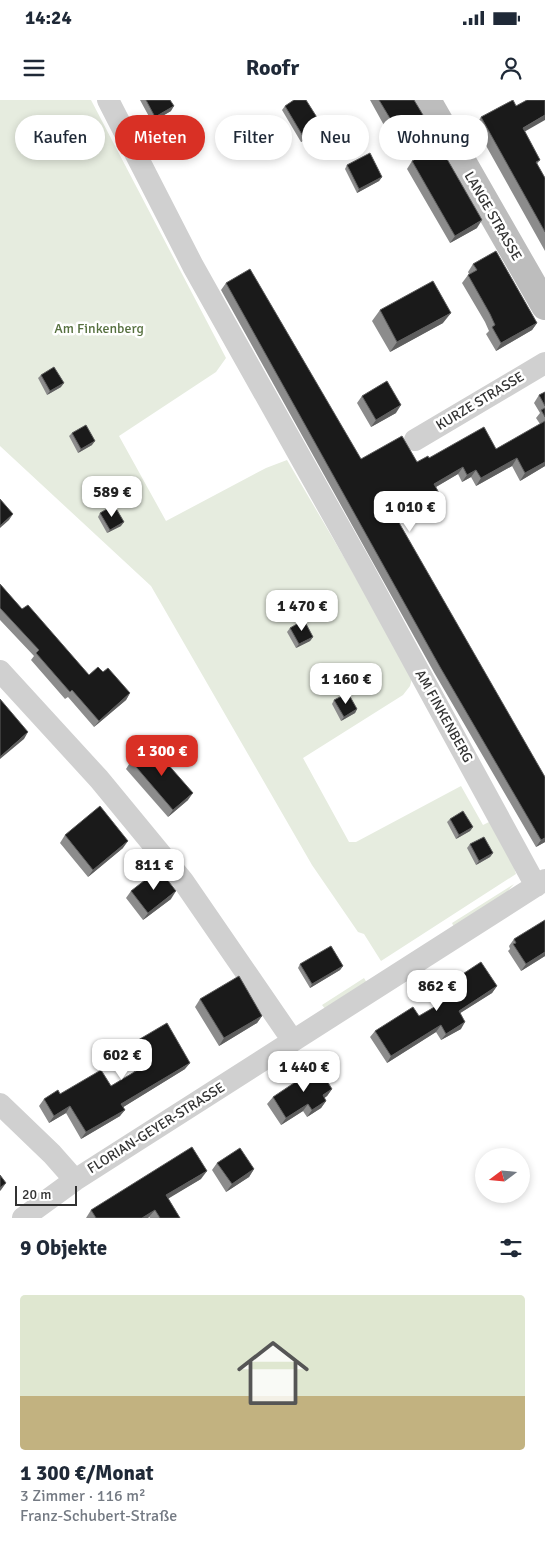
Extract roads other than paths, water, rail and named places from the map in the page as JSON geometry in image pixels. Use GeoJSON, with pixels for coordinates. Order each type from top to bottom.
{"type":"FeatureCollection","features":[{"type":"Feature","properties":{"kind":"street","name":"AM FINKENBERG"},"geometry":{"type":"LineString","coordinates":[[108,100],[193,266],[541,883]]}},
{"type":"Feature","properties":{"kind":"street","name":"LANGE STRASSE"},"geometry":{"type":"LineString","coordinates":[[427,100],[545,306]]}},
{"type":"Feature","properties":{"kind":"street","name":"KURZE STRASSE"},"geometry":{"type":"LineString","coordinates":[[415,440],[545,363]]}},
{"type":"Feature","properties":{"kind":"street"},"geometry":{"type":"LineString","coordinates":[[0,671],[99,779],[183,881],[293,1042]]}},
{"type":"Feature","properties":{"kind":"street","name":"FLORIAN-GEYER-STRASSE"},"geometry":{"type":"LineString","coordinates":[[23,1218],[75,1180],[541,883]]}},
{"type":"Feature","properties":{"kind":"street"},"geometry":{"type":"LineString","coordinates":[[0,1104],[52,1154],[75,1180]]}},
{"type":"Feature","properties":{"kind":"park label","name":"Am Finkenberg"},"geometry":{"type":"Point","coordinates":[99,328]}}]}
